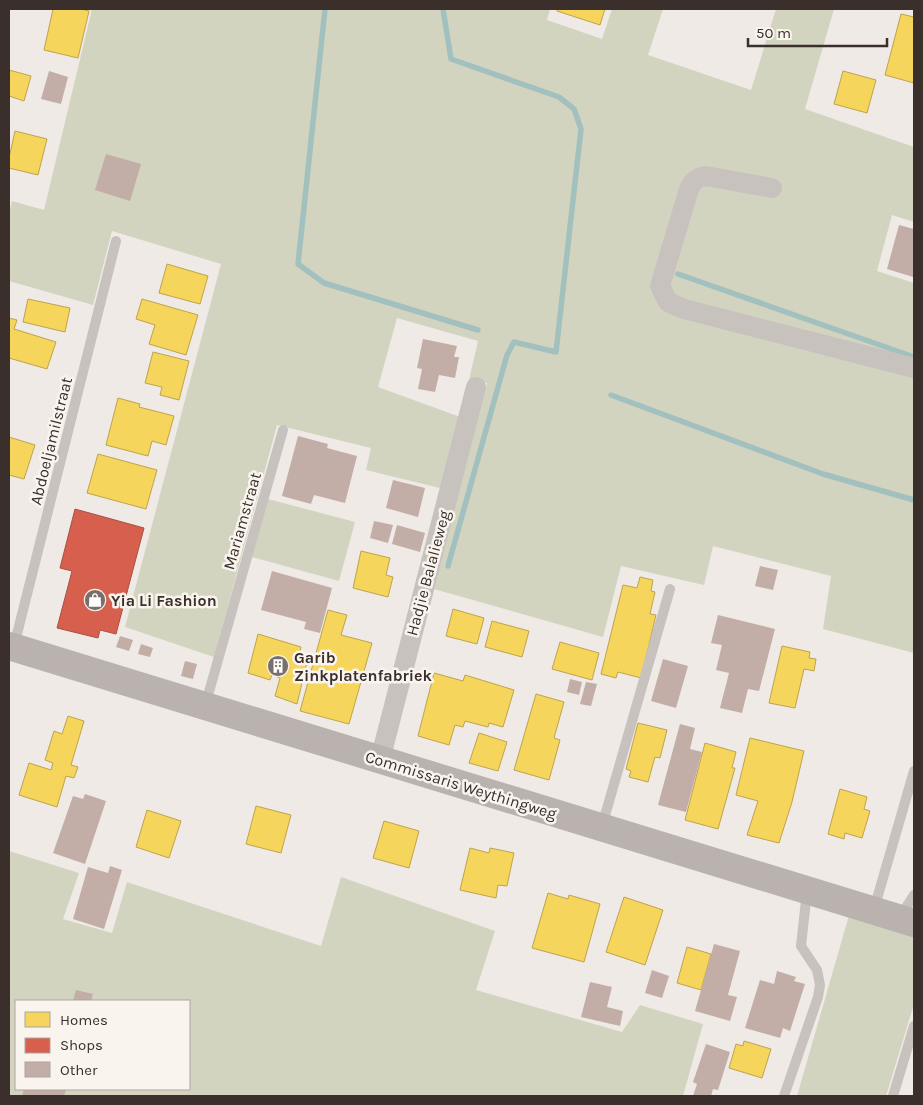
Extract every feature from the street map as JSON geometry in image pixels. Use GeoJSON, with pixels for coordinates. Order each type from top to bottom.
{"type":"FeatureCollection","features":[{"type":"Feature","properties":{"kind":"main road","name":"Commissaris Weythingweg"},"geometry":{"type":"LineString","coordinates":[[11,646],[204,707],[896,917]]}},
{"type":"Feature","properties":{"kind":"street"},"geometry":{"type":"LineString","coordinates":[[772,188],[706,176],[693,181],[660,286],[668,302],[684,309],[914,368]]}},
{"type":"Feature","properties":{"kind":"street","name":"Hadjie Balalieweg"},"geometry":{"type":"LineString","coordinates":[[380,760],[476,387]]}},
{"type":"Feature","properties":{"kind":"lane","name":"Abdoeljamilstraat"},"geometry":{"type":"LineString","coordinates":[[11,646],[116,241]]}},
{"type":"Feature","properties":{"kind":"lane","name":"Mariamstraat"},"geometry":{"type":"LineString","coordinates":[[204,707],[283,430]]}},
{"type":"Feature","properties":{"kind":"lane"},"geometry":{"type":"LineString","coordinates":[[602,828],[670,589]]}},
{"type":"Feature","properties":{"kind":"lane"},"geometry":{"type":"LineString","coordinates":[[896,917],[914,771]]}},
{"type":"Feature","properties":{"kind":"lane"},"geometry":{"type":"LineString","coordinates":[[784,1096],[818,997],[820,985],[817,970],[801,946],[807,890]]}},
{"type":"Feature","properties":{"kind":"lane"},"geometry":{"type":"LineString","coordinates":[[896,917],[914,895]]}},
{"type":"Feature","properties":{"kind":"lane"},"geometry":{"type":"LineString","coordinates":[[893,1096],[914,1026]]}},
{"type":"Feature","properties":{"kind":"green space"},"geometry":{"type":"Polygon","coordinates":[[[92,9],[550,9],[547,20],[602,39],[612,9],[663,9],[648,55],[751,90],[776,9],[834,9],[805,109],[914,147],[914,222],[892,215],[877,271],[914,283],[914,653],[823,629],[831,576],[713,546],[704,585],[621,566],[603,637],[434,589],[487,383],[469,380],[478,341],[397,318],[378,387],[463,418],[444,489],[366,470],[371,448],[277,425],[214,657],[125,627],[221,264],[112,231],[93,305],[9,281],[9,213],[12,201],[44,210],[92,9]]]}},
{"type":"Feature","properties":{"kind":"green space"},"geometry":{"type":"Polygon","coordinates":[[[268,499],[355,522],[339,581],[252,557],[268,499]]]}},
{"type":"Feature","properties":{"kind":"green space"},"geometry":{"type":"Polygon","coordinates":[[[9,851],[79,873],[63,919],[112,933],[127,882],[321,946],[341,877],[495,931],[476,990],[622,1032],[640,1005],[703,1024],[683,1096],[9,1096],[9,851]]]}},
{"type":"Feature","properties":{"kind":"green space"},"geometry":{"type":"Polygon","coordinates":[[[850,912],[914,931],[914,1004],[886,1096],[797,1096],[850,912]]]}},
{"type":"Feature","properties":{"kind":"building: Homes"},"geometry":{"type":"Polygon","coordinates":[[[53,9],[81,9],[89,11],[78,58],[44,50],[53,9]]]}},
{"type":"Feature","properties":{"kind":"building: Homes"},"geometry":{"type":"Polygon","coordinates":[[[557,9],[605,9],[600,25],[557,11],[557,9]]]}},
{"type":"Feature","properties":{"kind":"building: Homes"},"geometry":{"type":"Polygon","coordinates":[[[901,14],[914,17],[914,83],[885,75],[901,14]]]}},
{"type":"Feature","properties":{"kind":"building: Homes"},"geometry":{"type":"Polygon","coordinates":[[[9,70],[31,76],[24,101],[9,96],[9,70]]]}},
{"type":"Feature","properties":{"kind":"building: Homes"},"geometry":{"type":"Polygon","coordinates":[[[843,71],[876,80],[867,113],[834,104],[843,71]]]}},
{"type":"Feature","properties":{"kind":"building: Homes"},"geometry":{"type":"Polygon","coordinates":[[[15,131],[47,139],[38,175],[9,168],[9,158],[15,131]]]}},
{"type":"Feature","properties":{"kind":"building: Homes"},"geometry":{"type":"Polygon","coordinates":[[[167,264],[208,276],[200,304],[159,293],[167,264]]]}},
{"type":"Feature","properties":{"kind":"building: Homes"},"geometry":{"type":"Polygon","coordinates":[[[28,299],[70,308],[65,332],[23,322],[28,299]]]}},
{"type":"Feature","properties":{"kind":"building: Homes"},"geometry":{"type":"Polygon","coordinates":[[[142,299],[198,315],[186,355],[149,344],[155,325],[136,319],[142,299]]]}},
{"type":"Feature","properties":{"kind":"building: Homes"},"geometry":{"type":"Polygon","coordinates":[[[9,318],[17,320],[14,329],[56,342],[47,369],[9,358],[9,318]]]}},
{"type":"Feature","properties":{"kind":"building: Homes"},"geometry":{"type":"Polygon","coordinates":[[[153,352],[189,361],[179,400],[160,395],[162,387],[145,383],[153,352]]]}},
{"type":"Feature","properties":{"kind":"building: Homes"},"geometry":{"type":"Polygon","coordinates":[[[118,398],[140,404],[139,407],[174,416],[166,445],[152,441],[148,456],[106,445],[118,398]]]}},
{"type":"Feature","properties":{"kind":"building: Homes"},"geometry":{"type":"Polygon","coordinates":[[[9,437],[35,445],[24,479],[9,475],[9,437]]]}},
{"type":"Feature","properties":{"kind":"building: Homes"},"geometry":{"type":"Polygon","coordinates":[[[98,454],[157,470],[146,509],[87,493],[98,454]]]}},
{"type":"Feature","properties":{"kind":"building: Homes"},"geometry":{"type":"Polygon","coordinates":[[[361,551],[390,558],[386,575],[393,577],[388,597],[353,588],[361,551]]]}},
{"type":"Feature","properties":{"kind":"building: Homes"},"geometry":{"type":"Polygon","coordinates":[[[640,577],[653,580],[651,591],[655,592],[650,614],[656,615],[641,678],[618,672],[616,678],[601,674],[623,585],[637,588],[640,577]]]}},
{"type":"Feature","properties":{"kind":"building: Homes"},"geometry":{"type":"Polygon","coordinates":[[[453,609],[484,618],[477,644],[446,636],[453,609]]]}},
{"type":"Feature","properties":{"kind":"building: Homes"},"geometry":{"type":"Polygon","coordinates":[[[328,610],[347,615],[341,635],[372,643],[349,724],[300,711],[328,610]]]}},
{"type":"Feature","properties":{"kind":"building: Homes"},"geometry":{"type":"Polygon","coordinates":[[[492,621],[529,631],[522,657],[485,647],[492,621]]]}},
{"type":"Feature","properties":{"kind":"building: Homes","name":"Garib Zinkplatenfabriek"},"geometry":{"type":"Polygon","coordinates":[[[258,634],[301,647],[299,655],[308,658],[297,704],[275,696],[280,678],[272,675],[270,680],[248,673],[258,634]]]}},
{"type":"Feature","properties":{"kind":"building: Homes"},"geometry":{"type":"Polygon","coordinates":[[[560,642],[599,653],[592,680],[552,669],[560,642]]]}},
{"type":"Feature","properties":{"kind":"building: Homes"},"geometry":{"type":"Polygon","coordinates":[[[782,646],[810,652],[809,658],[816,659],[814,671],[804,669],[795,708],[769,703],[782,646]]]}},
{"type":"Feature","properties":{"kind":"building: Homes"},"geometry":{"type":"Polygon","coordinates":[[[434,673],[463,681],[465,675],[514,690],[503,727],[489,723],[488,727],[465,721],[463,727],[455,725],[449,745],[418,736],[434,673]]]}},
{"type":"Feature","properties":{"kind":"building: Homes"},"geometry":{"type":"Polygon","coordinates":[[[536,694],[564,702],[554,738],[560,740],[549,780],[514,770],[536,694]]]}},
{"type":"Feature","properties":{"kind":"building: Homes"},"geometry":{"type":"Polygon","coordinates":[[[68,716],[84,721],[71,765],[78,767],[74,778],[66,776],[57,807],[19,795],[29,763],[51,770],[53,763],[45,760],[54,731],[62,734],[68,716]]]}},
{"type":"Feature","properties":{"kind":"building: Homes"},"geometry":{"type":"Polygon","coordinates":[[[638,723],[667,730],[660,758],[655,757],[648,782],[629,777],[631,771],[626,769],[638,723]]]}},
{"type":"Feature","properties":{"kind":"building: Homes"},"geometry":{"type":"Polygon","coordinates":[[[479,733],[507,742],[498,771],[469,763],[479,733]]]}},
{"type":"Feature","properties":{"kind":"building: Homes"},"geometry":{"type":"Polygon","coordinates":[[[750,738],[804,751],[792,802],[779,843],[747,835],[758,801],[736,795],[750,738]]]}},
{"type":"Feature","properties":{"kind":"building: Homes"},"geometry":{"type":"Polygon","coordinates":[[[705,743],[736,752],[732,768],[735,768],[718,829],[685,820],[705,743]]]}},
{"type":"Feature","properties":{"kind":"building: Homes"},"geometry":{"type":"Polygon","coordinates":[[[840,789],[867,797],[864,809],[870,811],[862,838],[845,833],[844,839],[828,834],[840,789]]]}},
{"type":"Feature","properties":{"kind":"building: Homes"},"geometry":{"type":"Polygon","coordinates":[[[256,806],[291,815],[281,853],[246,844],[256,806]]]}},
{"type":"Feature","properties":{"kind":"building: Homes"},"geometry":{"type":"Polygon","coordinates":[[[147,810],[181,821],[169,858],[136,847],[147,810]]]}},
{"type":"Feature","properties":{"kind":"building: Homes"},"geometry":{"type":"Polygon","coordinates":[[[384,821],[419,831],[409,868],[373,858],[384,821]]]}},
{"type":"Feature","properties":{"kind":"building: Homes"},"geometry":{"type":"Polygon","coordinates":[[[470,848],[489,853],[490,848],[514,853],[507,886],[498,885],[496,898],[460,890],[470,848]]]}},
{"type":"Feature","properties":{"kind":"building: Homes"},"geometry":{"type":"Polygon","coordinates":[[[548,893],[568,899],[569,895],[600,904],[584,962],[532,948],[548,893]]]}},
{"type":"Feature","properties":{"kind":"building: Homes"},"geometry":{"type":"Polygon","coordinates":[[[624,897],[663,910],[645,965],[606,952],[624,897]]]}},
{"type":"Feature","properties":{"kind":"building: Homes"},"geometry":{"type":"Polygon","coordinates":[[[687,947],[711,954],[701,990],[677,983],[687,947]]]}},
{"type":"Feature","properties":{"kind":"building: Homes"},"geometry":{"type":"Polygon","coordinates":[[[744,1041],[771,1049],[762,1078],[729,1068],[736,1044],[743,1046],[744,1041]]]}},
{"type":"Feature","properties":{"kind":"building: Shops","name":"Yia Li Fashion"},"geometry":{"type":"Polygon","coordinates":[[[75,509],[144,528],[116,634],[100,630],[98,638],[57,628],[72,571],[60,568],[75,509]]]}},
{"type":"Feature","properties":{"kind":"building: Other"},"geometry":{"type":"Polygon","coordinates":[[[49,71],[68,77],[61,104],[41,99],[49,71]]]}},
{"type":"Feature","properties":{"kind":"building: Other"},"geometry":{"type":"Polygon","coordinates":[[[106,154],[141,164],[130,201],[95,190],[106,154]]]}},
{"type":"Feature","properties":{"kind":"building: Other"},"geometry":{"type":"Polygon","coordinates":[[[899,225],[914,229],[913,277],[887,269],[899,225]]]}},
{"type":"Feature","properties":{"kind":"building: Other"},"geometry":{"type":"Polygon","coordinates":[[[423,339],[457,346],[454,357],[459,357],[455,378],[439,375],[435,392],[418,389],[422,369],[417,368],[423,339]]]}},
{"type":"Feature","properties":{"kind":"building: Other"},"geometry":{"type":"Polygon","coordinates":[[[298,436],[328,444],[327,448],[357,456],[345,503],[314,495],[311,504],[282,496],[298,436]]]}},
{"type":"Feature","properties":{"kind":"building: Other"},"geometry":{"type":"Polygon","coordinates":[[[393,480],[425,488],[418,517],[386,508],[393,480]]]}},
{"type":"Feature","properties":{"kind":"building: Other"},"geometry":{"type":"Polygon","coordinates":[[[374,521],[393,525],[388,543],[370,538],[374,521]]]}},
{"type":"Feature","properties":{"kind":"building: Other"},"geometry":{"type":"Polygon","coordinates":[[[397,525],[425,533],[420,552],[392,544],[397,525]]]}},
{"type":"Feature","properties":{"kind":"building: Other"},"geometry":{"type":"Polygon","coordinates":[[[760,566],[778,570],[773,590],[755,586],[760,566]]]}},
{"type":"Feature","properties":{"kind":"building: Other"},"geometry":{"type":"Polygon","coordinates":[[[272,571],[332,588],[320,633],[304,629],[306,622],[261,610],[272,571]]]}},
{"type":"Feature","properties":{"kind":"building: Other"},"geometry":{"type":"Polygon","coordinates":[[[718,615],[775,629],[759,691],[748,689],[742,713],[720,708],[729,673],[716,670],[722,645],[711,643],[718,615]]]}},
{"type":"Feature","properties":{"kind":"building: Other"},"geometry":{"type":"Polygon","coordinates":[[[120,636],[133,640],[129,651],[116,647],[120,636]]]}},
{"type":"Feature","properties":{"kind":"building: Other"},"geometry":{"type":"Polygon","coordinates":[[[141,644],[153,648],[150,657],[138,654],[141,644]]]}},
{"type":"Feature","properties":{"kind":"building: Other"},"geometry":{"type":"Polygon","coordinates":[[[663,659],[688,666],[676,708],[651,701],[663,659]]]}},
{"type":"Feature","properties":{"kind":"building: Other"},"geometry":{"type":"Polygon","coordinates":[[[185,661],[197,664],[193,679],[181,676],[185,661]]]}},
{"type":"Feature","properties":{"kind":"building: Other"},"geometry":{"type":"Polygon","coordinates":[[[570,679],[582,682],[579,695],[567,692],[570,679]]]}},
{"type":"Feature","properties":{"kind":"building: Other"},"geometry":{"type":"Polygon","coordinates":[[[586,682],[597,684],[591,706],[580,704],[586,682]]]}},
{"type":"Feature","properties":{"kind":"building: Other"},"geometry":{"type":"Polygon","coordinates":[[[680,724],[695,728],[690,749],[702,752],[686,812],[658,805],[680,724]]]}},
{"type":"Feature","properties":{"kind":"building: Other"},"geometry":{"type":"Polygon","coordinates":[[[85,794],[106,801],[85,864],[53,853],[73,796],[83,799],[85,794]]]}},
{"type":"Feature","properties":{"kind":"building: Other"},"geometry":{"type":"Polygon","coordinates":[[[110,866],[122,870],[104,929],[73,919],[88,867],[108,873],[110,866]]]}},
{"type":"Feature","properties":{"kind":"building: Other"},"geometry":{"type":"Polygon","coordinates":[[[714,944],[740,951],[728,995],[737,997],[730,1021],[695,1011],[714,944]]]}},
{"type":"Feature","properties":{"kind":"building: Other"},"geometry":{"type":"Polygon","coordinates":[[[652,970],[669,976],[662,998],[645,993],[652,970]]]}},
{"type":"Feature","properties":{"kind":"building: Other"},"geometry":{"type":"Polygon","coordinates":[[[777,971],[796,977],[794,981],[805,984],[790,1031],[783,1028],[780,1038],[745,1028],[760,980],[774,984],[777,971]]]}},
{"type":"Feature","properties":{"kind":"building: Other"},"geometry":{"type":"Polygon","coordinates":[[[590,982],[612,987],[607,1007],[623,1011],[620,1026],[581,1017],[590,982]]]}},
{"type":"Feature","properties":{"kind":"building: Other"},"geometry":{"type":"Polygon","coordinates":[[[76,990],[93,994],[91,1000],[73,1000],[76,990]]]}},
{"type":"Feature","properties":{"kind":"building: Other"},"geometry":{"type":"Polygon","coordinates":[[[706,1044],[730,1052],[718,1090],[713,1089],[711,1096],[693,1096],[697,1084],[693,1082],[706,1044]]]}},
{"type":"Feature","properties":{"kind":"building: Other"},"geometry":{"type":"Polygon","coordinates":[[[24,1090],[66,1090],[64,1096],[22,1096],[24,1090]]]}},
{"type":"Feature","properties":{"kind":"waterway"},"geometry":{"type":"LineString","coordinates":[[325,9],[298,264],[324,283],[478,330]]}},
{"type":"Feature","properties":{"kind":"waterway"},"geometry":{"type":"LineString","coordinates":[[443,9],[451,59],[559,97],[574,109],[581,129],[556,352],[514,342],[507,355],[448,566]]}},
{"type":"Feature","properties":{"kind":"waterway"},"geometry":{"type":"LineString","coordinates":[[678,274],[914,357]]}},
{"type":"Feature","properties":{"kind":"waterway"},"geometry":{"type":"LineString","coordinates":[[611,395],[823,474],[914,500]]}},
{"type":"Feature","properties":{"kind":"place","name":"Yia Li Fashion"},"geometry":{"type":"Point","coordinates":[95,600]}},
{"type":"Feature","properties":{"kind":"place","name":"Garib Zinkplatenfabriek"},"geometry":{"type":"Point","coordinates":[278,666]}}]}
